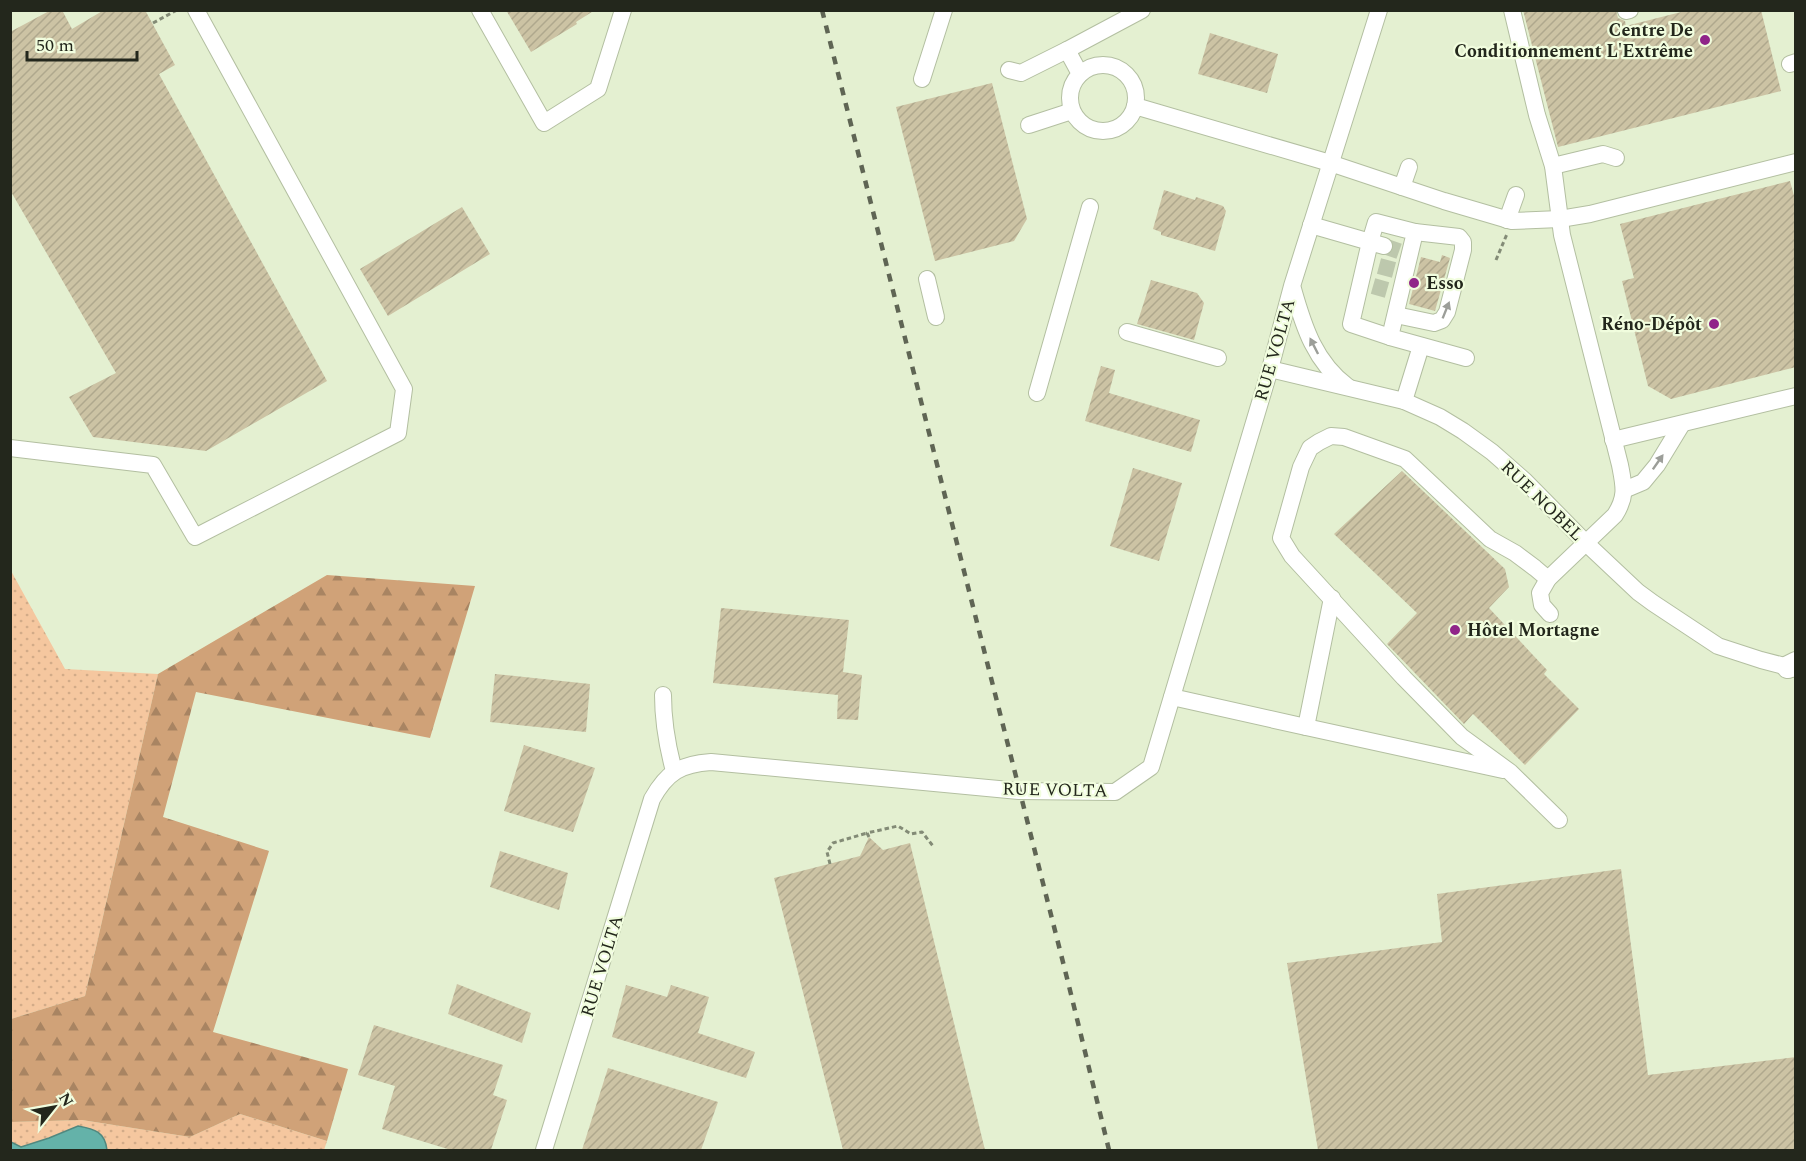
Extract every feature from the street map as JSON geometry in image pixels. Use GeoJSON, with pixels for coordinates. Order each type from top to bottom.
{"type":"FeatureCollection","features":[{"type":"Feature","properties":{"kind":"street"},"geometry":{"type":"LineString","coordinates":[[10,448],[153,465],[195,537],[398,434],[404,389],[196,10]]}},
{"type":"Feature","properties":{"kind":"street"},"geometry":{"type":"LineString","coordinates":[[480,10],[544,123],[598,89],[623,10]]}},
{"type":"Feature","properties":{"kind":"street"},"geometry":{"type":"LineString","coordinates":[[922,79],[944,10]]}},
{"type":"Feature","properties":{"kind":"street"},"geometry":{"type":"LineString","coordinates":[[1009,70],[1021,73],[1142,10]]}},
{"type":"Feature","properties":{"kind":"street","name":"RUE VOLTA"},"geometry":{"type":"LineString","coordinates":[[544,1150],[652,799],[661,784],[674,771],[692,763],[711,762],[1019,791],[1115,792],[1152,767],[1270,369],[1292,286],[1379,10]]}},
{"type":"Feature","properties":{"kind":"street"},"geometry":{"type":"LineString","coordinates":[[1512,10],[1530,87],[1553,166],[1562,235],[1624,490],[1622,504],[1615,515],[1548,579],[1540,592],[1542,605],[1550,614]]}},
{"type":"Feature","properties":{"kind":"street"},"geometry":{"type":"LineString","coordinates":[[1067,50],[1080,74]]}},
{"type":"Feature","properties":{"kind":"street"},"geometry":{"type":"LineString","coordinates":[[1107,64],[1118,68],[1133,84],[1136,95],[1135,106],[1131,116],[1114,130],[1092,130],[1083,125],[1072,111],[1069,96],[1071,85],[1085,69],[1107,64]]}},
{"type":"Feature","properties":{"kind":"street"},"geometry":{"type":"LineString","coordinates":[[1135,106],[1330,163],[1509,220],[1560,219],[1590,214],[1796,162]]}},
{"type":"Feature","properties":{"kind":"street"},"geometry":{"type":"LineString","coordinates":[[1029,125],[1072,111]]}},
{"type":"Feature","properties":{"kind":"street"},"geometry":{"type":"LineString","coordinates":[[1553,166],[1603,154],[1616,158]]}},
{"type":"Feature","properties":{"kind":"street"},"geometry":{"type":"LineString","coordinates":[[1402,187],[1409,167]]}},
{"type":"Feature","properties":{"kind":"street"},"geometry":{"type":"LineString","coordinates":[[1509,220],[1516,195]]}},
{"type":"Feature","properties":{"kind":"street"},"geometry":{"type":"LineString","coordinates":[[1037,393],[1090,207]]}},
{"type":"Feature","properties":{"kind":"street"},"geometry":{"type":"LineString","coordinates":[[1390,337],[1396,315],[1380,288],[1386,268],[1377,244],[1376,222],[1415,232],[1460,237],[1463,250],[1447,312],[1442,320],[1434,323],[1396,315]]}},
{"type":"Feature","properties":{"kind":"street"},"geometry":{"type":"LineString","coordinates":[[1311,225],[1377,244]]}},
{"type":"Feature","properties":{"kind":"street"},"geometry":{"type":"LineString","coordinates":[[1415,232],[1406,253],[1386,268],[1380,288],[1351,324],[1466,358]]}},
{"type":"Feature","properties":{"kind":"street"},"geometry":{"type":"LineString","coordinates":[[927,279],[936,317]]}},
{"type":"Feature","properties":{"kind":"street"},"geometry":{"type":"LineString","coordinates":[[1292,286],[1302,323],[1317,353],[1334,376],[1351,389]]}},
{"type":"Feature","properties":{"kind":"street"},"geometry":{"type":"LineString","coordinates":[[1127,332],[1218,358]]}},
{"type":"Feature","properties":{"kind":"street"},"geometry":{"type":"LineString","coordinates":[[1404,401],[1421,346]]}},
{"type":"Feature","properties":{"kind":"street","name":"RUE NOBEL"},"geometry":{"type":"LineString","coordinates":[[1270,369],[1404,401],[1440,417],[1492,452],[1525,481],[1638,592],[1718,646],[1761,660],[1793,666]]}},
{"type":"Feature","properties":{"kind":"street"},"geometry":{"type":"LineString","coordinates":[[1613,440],[1796,396]]}},
{"type":"Feature","properties":{"kind":"street"},"geometry":{"type":"LineString","coordinates":[[1624,490],[1643,482],[1682,424]]}},
{"type":"Feature","properties":{"kind":"street"},"geometry":{"type":"LineString","coordinates":[[1548,579],[1490,539],[1405,459],[1344,437],[1331,436],[1310,448],[1301,467],[1281,538],[1292,556],[1404,678],[1462,737],[1510,772],[1559,820]]}},
{"type":"Feature","properties":{"kind":"street"},"geometry":{"type":"LineString","coordinates":[[1306,727],[1332,598]]}},
{"type":"Feature","properties":{"kind":"street"},"geometry":{"type":"LineString","coordinates":[[663,695],[663,719],[674,771]]}},
{"type":"Feature","properties":{"kind":"street"},"geometry":{"type":"LineString","coordinates":[[1173,697],[1510,772]]}},
{"type":"Feature","properties":{"kind":"path"},"geometry":{"type":"LineString","coordinates":[[153,23],[177,10]]}},
{"type":"Feature","properties":{"kind":"path"},"geometry":{"type":"LineString","coordinates":[[1496,260],[1509,220]]}},
{"type":"Feature","properties":{"kind":"path"},"geometry":{"type":"LineString","coordinates":[[830,864],[827,852],[832,843],[898,826],[911,834],[922,832],[933,846]]}},
{"type":"Feature","properties":{"kind":"shaded area"},"geometry":{"type":"Polygon","coordinates":[[[10,569],[65,669],[158,674],[85,996],[11,1019],[10,569]]]}},
{"type":"Feature","properties":{"kind":"shaded area"},"geometry":{"type":"Polygon","coordinates":[[[240,1114],[327,1141],[324,1150],[11,1150],[10,1122],[82,1120],[190,1137],[240,1114]]]}},
{"type":"Feature","properties":{"kind":"green space"},"geometry":{"type":"Polygon","coordinates":[[[327,575],[475,586],[430,738],[196,692],[163,817],[269,851],[213,1032],[348,1069],[327,1141],[240,1114],[190,1137],[82,1120],[11,1122],[11,1019],[85,996],[158,674],[327,575]]]}},
{"type":"Feature","properties":{"kind":"water"},"geometry":{"type":"Polygon","coordinates":[[[78,1126],[98,1132],[104,1139],[107,1150],[11,1150],[11,1142],[21,1147],[78,1126]]]}},
{"type":"Feature","properties":{"kind":"building"},"geometry":{"type":"Polygon","coordinates":[[[51,10],[62,10],[72,29],[104,10],[145,10],[175,65],[159,74],[327,381],[206,451],[93,437],[69,397],[116,373],[10,190],[10,32],[51,10]]]}},
{"type":"Feature","properties":{"kind":"building"},"geometry":{"type":"Polygon","coordinates":[[[506,10],[595,10],[576,22],[577,24],[531,52],[506,10]]]}},
{"type":"Feature","properties":{"kind":"building"},"geometry":{"type":"Polygon","coordinates":[[[1523,10],[1616,10],[1618,18],[1625,21],[1626,26],[1689,10],[1761,10],[1781,91],[1558,147],[1523,10]]]}},
{"type":"Feature","properties":{"kind":"building"},"geometry":{"type":"Polygon","coordinates":[[[1210,33],[1278,54],[1267,93],[1198,74],[1210,33]]]}},
{"type":"Feature","properties":{"kind":"building"},"geometry":{"type":"Polygon","coordinates":[[[992,83],[1027,219],[1014,241],[935,261],[896,107],[992,83]]]}},
{"type":"Feature","properties":{"kind":"building","name":"Réno-Dépôt"},"geometry":{"type":"Polygon","coordinates":[[[1790,181],[1796,203],[1796,367],[1671,399],[1648,386],[1622,281],[1634,278],[1620,224],[1790,181]]]}},
{"type":"Feature","properties":{"kind":"building"},"geometry":{"type":"Polygon","coordinates":[[[1164,190],[1223,206],[1226,211],[1215,251],[1161,235],[1161,232],[1153,229],[1164,190]]]}},
{"type":"Feature","properties":{"kind":"building"},"geometry":{"type":"Polygon","coordinates":[[[462,207],[490,254],[388,316],[360,269],[462,207]]]}},
{"type":"Feature","properties":{"kind":"building"},"geometry":{"type":"Polygon","coordinates":[[[1442,255],[1450,258],[1435,311],[1409,304],[1421,257],[1440,262],[1442,255]]]}},
{"type":"Feature","properties":{"kind":"building"},"geometry":{"type":"Polygon","coordinates":[[[1151,280],[1197,293],[1204,303],[1194,340],[1137,324],[1151,280]]]}},
{"type":"Feature","properties":{"kind":"building"},"geometry":{"type":"Polygon","coordinates":[[[1101,366],[1115,370],[1109,393],[1200,420],[1191,452],[1085,421],[1101,366]]]}},
{"type":"Feature","properties":{"kind":"building"},"geometry":{"type":"Polygon","coordinates":[[[1133,468],[1182,483],[1159,561],[1110,546],[1133,468]]]}},
{"type":"Feature","properties":{"kind":"building","name":"Hôtel Mortagne"},"geometry":{"type":"Polygon","coordinates":[[[1402,471],[1505,569],[1509,587],[1489,608],[1547,670],[1544,674],[1579,709],[1525,765],[1473,714],[1464,724],[1387,644],[1417,613],[1334,534],[1402,471]]]}},
{"type":"Feature","properties":{"kind":"building"},"geometry":{"type":"Polygon","coordinates":[[[721,608],[849,620],[843,672],[862,675],[858,720],[837,719],[838,695],[713,683],[721,608]]]}},
{"type":"Feature","properties":{"kind":"building"},"geometry":{"type":"Polygon","coordinates":[[[495,674],[590,684],[586,732],[490,722],[495,674]]]}},
{"type":"Feature","properties":{"kind":"building"},"geometry":{"type":"Polygon","coordinates":[[[524,745],[595,768],[573,832],[504,811],[524,745]]]}},
{"type":"Feature","properties":{"kind":"building"},"geometry":{"type":"Polygon","coordinates":[[[869,837],[883,850],[910,843],[985,1150],[843,1150],[774,878],[860,856],[869,837]]]}},
{"type":"Feature","properties":{"kind":"building"},"geometry":{"type":"Polygon","coordinates":[[[500,851],[568,873],[559,910],[490,887],[500,851]]]}},
{"type":"Feature","properties":{"kind":"building"},"geometry":{"type":"Polygon","coordinates":[[[1621,869],[1648,1075],[1796,1057],[1796,1150],[1318,1150],[1287,963],[1442,942],[1437,894],[1621,869]]]}},
{"type":"Feature","properties":{"kind":"building"},"geometry":{"type":"Polygon","coordinates":[[[457,984],[531,1013],[522,1043],[448,1014],[457,984]]]}},
{"type":"Feature","properties":{"kind":"building"},"geometry":{"type":"Polygon","coordinates":[[[626,985],[667,997],[671,985],[709,997],[698,1033],[755,1052],[746,1078],[612,1037],[626,985]]]}},
{"type":"Feature","properties":{"kind":"building"},"geometry":{"type":"Polygon","coordinates":[[[374,1025],[503,1065],[493,1095],[507,1100],[491,1150],[451,1150],[382,1129],[395,1086],[358,1075],[374,1025]]]}},
{"type":"Feature","properties":{"kind":"building"},"geometry":{"type":"Polygon","coordinates":[[[608,1068],[718,1102],[701,1150],[582,1150],[608,1068]]]}},
{"type":"Feature","properties":{"kind":"tunnel"},"geometry":{"type":"LineString","coordinates":[[1384,246],[1401,252]]}},
{"type":"Feature","properties":{"kind":"tunnel"},"geometry":{"type":"LineString","coordinates":[[1379,266],[1394,270]]}},
{"type":"Feature","properties":{"kind":"tunnel"},"geometry":{"type":"LineString","coordinates":[[1373,286],[1387,290]]}},
{"type":"Feature","properties":{"kind":"railway"},"geometry":{"type":"LineString","coordinates":[[822,10],[1109,1150]]}},
{"type":"Feature","properties":{"kind":"place","name":"Centre De Conditionnement L'Extrême"},"geometry":{"type":"Point","coordinates":[1705,40]}},
{"type":"Feature","properties":{"kind":"place","name":"Esso"},"geometry":{"type":"Point","coordinates":[1414,283]}},
{"type":"Feature","properties":{"kind":"place","name":"Réno-Dépôt"},"geometry":{"type":"Point","coordinates":[1714,324]}},
{"type":"Feature","properties":{"kind":"place","name":"Hôtel Mortagne"},"geometry":{"type":"Point","coordinates":[1455,630]}}]}
